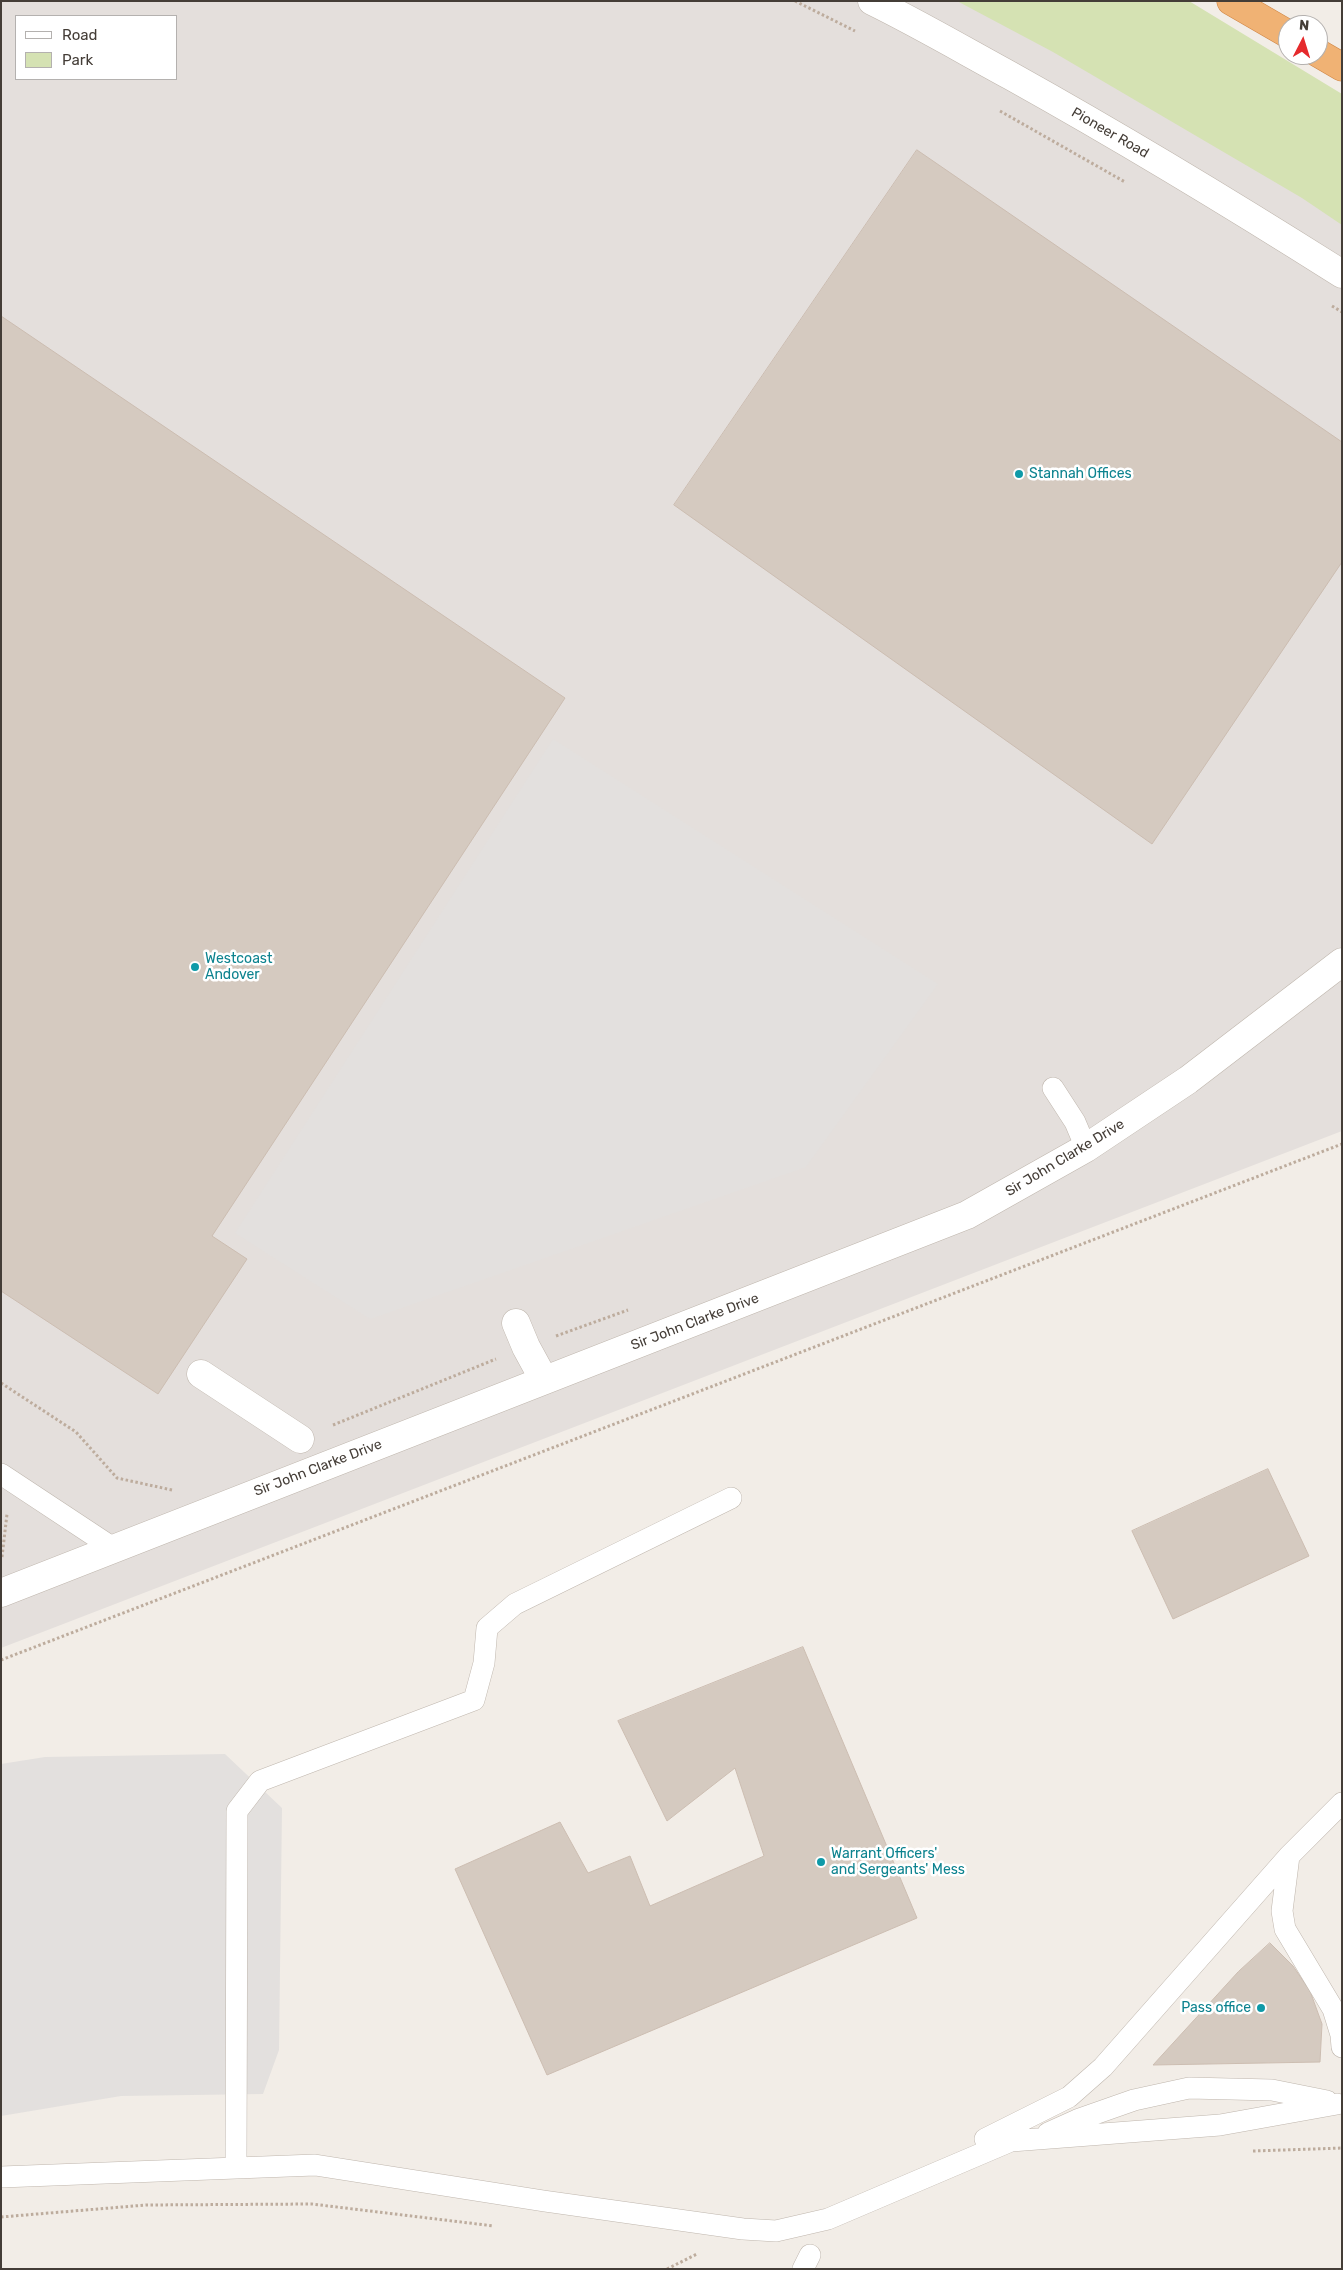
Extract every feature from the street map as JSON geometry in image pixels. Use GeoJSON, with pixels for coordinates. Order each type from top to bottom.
{"type":"FeatureCollection","features":[{"type":"Feature","properties":{"kind":"highway"},"geometry":{"type":"LineString","coordinates":[[1231,1],[1278,28]]}},
{"type":"Feature","properties":{"kind":"highway"},"geometry":{"type":"LineString","coordinates":[[1328,59],[1342,67]]}},
{"type":"Feature","properties":{"kind":"street","name":"Pioneer Road"},"geometry":{"type":"LineString","coordinates":[[872,1],[1042,93],[1219,196],[1342,274]]}},
{"type":"Feature","properties":{"kind":"street","name":"Sir John Clarke Drive"},"geometry":{"type":"LineString","coordinates":[[1,1592],[967,1215],[1086,1148],[1188,1080],[1342,962]]}},
{"type":"Feature","properties":{"kind":"street"},"geometry":{"type":"LineString","coordinates":[[521,1335],[544,1380]]}},
{"type":"Feature","properties":{"kind":"street"},"geometry":{"type":"LineString","coordinates":[[201,1374],[300,1439]]}},
{"type":"Feature","properties":{"kind":"lane"},"geometry":{"type":"LineString","coordinates":[[1053,1088],[1075,1122],[1086,1148]]}},
{"type":"Feature","properties":{"kind":"lane"},"geometry":{"type":"LineString","coordinates":[[1,1474],[113,1548]]}},
{"type":"Feature","properties":{"kind":"lane"},"geometry":{"type":"LineString","coordinates":[[236,2166],[237,1811],[260,1782],[474,1700],[484,1663],[487,1628],[514,1604],[732,1498]]}},
{"type":"Feature","properties":{"kind":"lane"},"geometry":{"type":"LineString","coordinates":[[864,2204],[1008,2126],[1069,2098],[1103,2067],[1289,1856],[1342,1803]]}},
{"type":"Feature","properties":{"kind":"lane"},"geometry":{"type":"LineString","coordinates":[[1289,1856],[1282,1910],[1285,1929],[1333,2009],[1341,2035],[1342,2047]]}},
{"type":"Feature","properties":{"kind":"lane"},"geometry":{"type":"LineString","coordinates":[[1035,2139],[1077,2120],[1134,2100],[1189,2088],[1272,2090],[1340,2104]]}},
{"type":"Feature","properties":{"kind":"lane"},"geometry":{"type":"LineString","coordinates":[[1,2177],[236,2166],[315,2165],[743,2230],[776,2231],[828,2219],[1011,2140],[1220,2125],[1340,2104]]}},
{"type":"Feature","properties":{"kind":"path"},"geometry":{"type":"LineString","coordinates":[[795,1],[857,32]]}},
{"type":"Feature","properties":{"kind":"path"},"geometry":{"type":"LineString","coordinates":[[995,107],[1130,185]]}},
{"type":"Feature","properties":{"kind":"path"},"geometry":{"type":"LineString","coordinates":[[1326,302],[1342,312]]}},
{"type":"Feature","properties":{"kind":"path"},"geometry":{"type":"LineString","coordinates":[[1,1660],[1342,1144]]}},
{"type":"Feature","properties":{"kind":"path"},"geometry":{"type":"LineString","coordinates":[[300,1439],[521,1335],[635,1307]]}},
{"type":"Feature","properties":{"kind":"path"},"geometry":{"type":"LineString","coordinates":[[1,1383],[76,1432],[117,1478],[171,1491],[180,1487]]}},
{"type":"Feature","properties":{"kind":"path"},"geometry":{"type":"LineString","coordinates":[[1,1558],[8,1506]]}},
{"type":"Feature","properties":{"kind":"path"},"geometry":{"type":"LineString","coordinates":[[666,2269],[702,2251]]}},
{"type":"Feature","properties":{"kind":"shaded area"},"geometry":{"type":"Polygon","coordinates":[[[1,1],[1052,1],[1342,171],[1342,1131],[1,1648],[1,1]]]}},
{"type":"Feature","properties":{"kind":"shaded area"},"geometry":{"type":"Polygon","coordinates":[[[553,739],[938,984],[806,1167],[370,1319],[235,1233],[553,739]]]}},
{"type":"Feature","properties":{"kind":"shaded area"},"geometry":{"type":"Polygon","coordinates":[[[225,1754],[282,1808],[279,2050],[263,2094],[121,2096],[1,2116],[1,1764],[45,1757],[225,1754]]]}},
{"type":"Feature","properties":{"kind":"green space"},"geometry":{"type":"Polygon","coordinates":[[[957,1],[1189,1],[1278,55],[1278,65],[1294,65],[1342,94],[1342,225],[1302,198],[1053,52],[957,1]]]}},
{"type":"Feature","properties":{"kind":"building","name":"Stannah Offices"},"geometry":{"type":"Polygon","coordinates":[[[917,150],[1342,442],[1342,562],[1152,844],[674,505],[917,150]]]}},
{"type":"Feature","properties":{"kind":"building","name":"Westcoast Andover"},"geometry":{"type":"Polygon","coordinates":[[[1,316],[565,698],[212,1236],[247,1259],[158,1394],[1,1291],[1,316]]]}},
{"type":"Feature","properties":{"kind":"building"},"geometry":{"type":"Polygon","coordinates":[[[1268,1469],[1309,1556],[1173,1619],[1132,1531],[1268,1469]]]}},
{"type":"Feature","properties":{"kind":"building","name":"Warrant Officers' and Sergeants' Mess"},"geometry":{"type":"Polygon","coordinates":[[[803,1647],[917,1918],[547,2075],[455,1869],[560,1822],[588,1873],[630,1856],[650,1906],[764,1856],[735,1768],[667,1821],[618,1721],[803,1647]]]}},
{"type":"Feature","properties":{"kind":"building","name":"Pass office"},"geometry":{"type":"Polygon","coordinates":[[[1270,1943],[1293,1966],[1310,1991],[1322,2024],[1320,2062],[1153,2065],[1238,1972],[1270,1943]]]}},
{"type":"Feature","properties":{"kind":"place","name":"Stannah Offices"},"geometry":{"type":"Point","coordinates":[1019,474]}},
{"type":"Feature","properties":{"kind":"place","name":"Westcoast Andover"},"geometry":{"type":"Point","coordinates":[195,967]}},
{"type":"Feature","properties":{"kind":"place","name":"Warrant Officers' and Sergeants' Mess"},"geometry":{"type":"Point","coordinates":[821,1862]}},
{"type":"Feature","properties":{"kind":"place","name":"Pass office"},"geometry":{"type":"Point","coordinates":[1261,2008]}}]}
